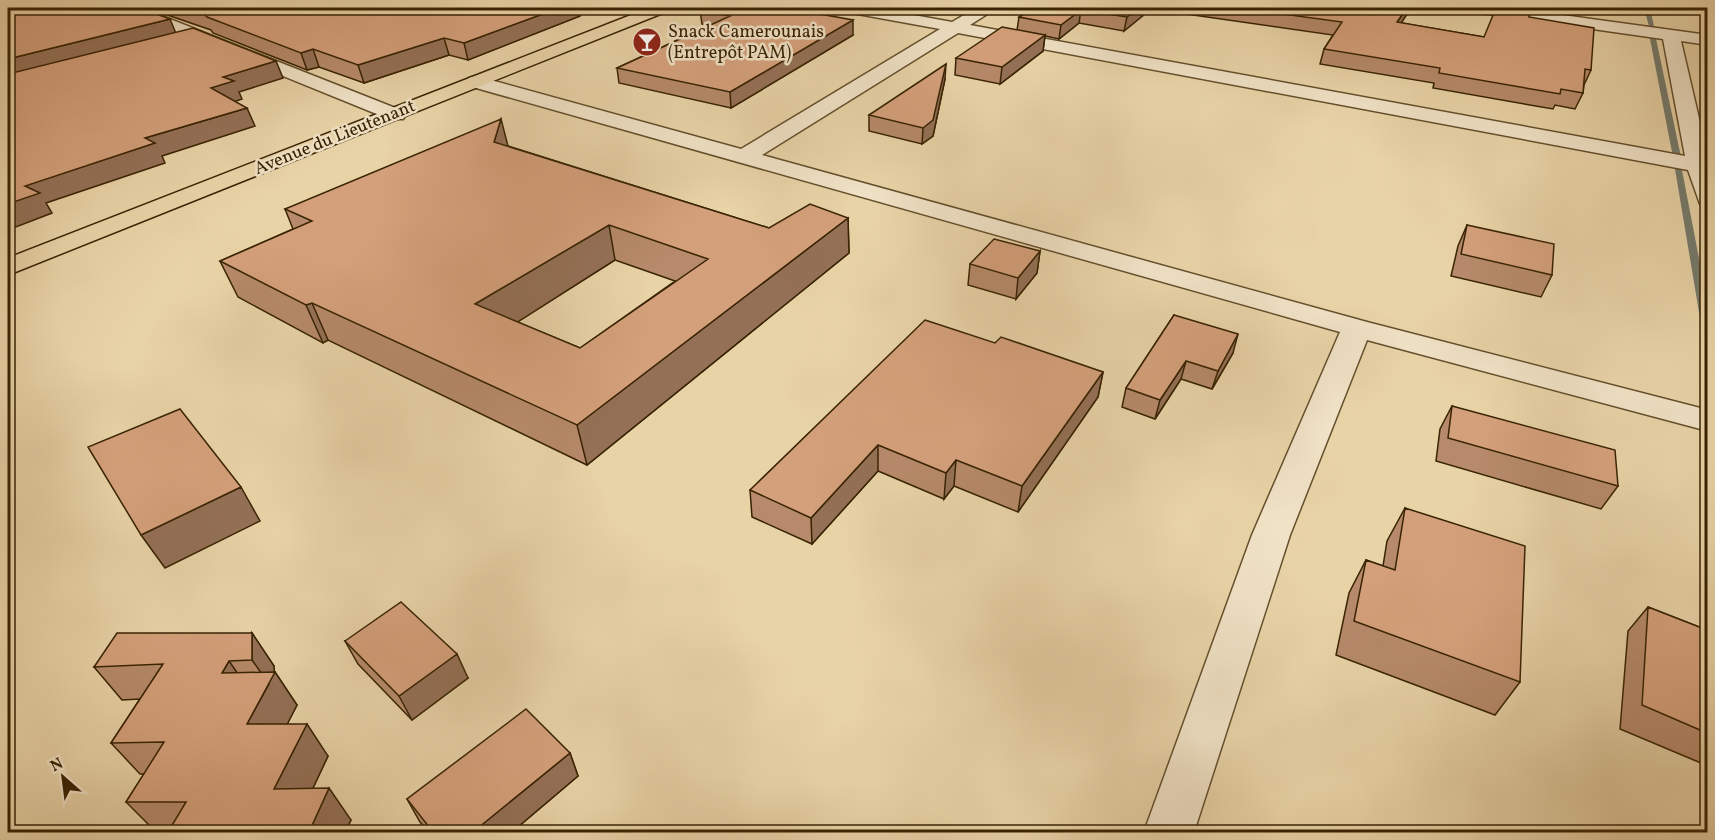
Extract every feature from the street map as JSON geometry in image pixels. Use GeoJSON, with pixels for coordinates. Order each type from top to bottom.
{"type":"FeatureCollection","features":[{"type":"Feature","properties":{"kind":"main road","name":"Avenue du Lieutenant"},"geometry":{"type":"LineString","coordinates":[[8,267],[663,8]]}},
{"type":"Feature","properties":{"kind":"street"},"geometry":{"type":"LineString","coordinates":[[129,8],[204,36],[396,115]]}},
{"type":"Feature","properties":{"kind":"street"},"geometry":{"type":"LineString","coordinates":[[852,8],[1703,166]]}},
{"type":"Feature","properties":{"kind":"street"},"geometry":{"type":"LineString","coordinates":[[744,157],[986,8]]}},
{"type":"Feature","properties":{"kind":"street"},"geometry":{"type":"LineString","coordinates":[[1481,8],[1707,40]]}},
{"type":"Feature","properties":{"kind":"street"},"geometry":{"type":"LineString","coordinates":[[1671,35],[1703,166],[1707,199]]}},
{"type":"Feature","properties":{"kind":"street"},"geometry":{"type":"LineString","coordinates":[[169,45],[204,36]]}},
{"type":"Feature","properties":{"kind":"street"},"geometry":{"type":"LineString","coordinates":[[476,82],[1358,328],[1707,421]]}},
{"type":"Feature","properties":{"kind":"street"},"geometry":{"type":"LineString","coordinates":[[1169,832],[1271,536],[1358,328]]}},
{"type":"Feature","properties":{"kind":"building"},"geometry":{"type":"Polygon","coordinates":[[[8,8],[140,8],[170,19],[8,59],[8,8]]]}},
{"type":"Feature","properties":{"kind":"building"},"geometry":{"type":"Polygon","coordinates":[[[186,8],[559,8],[464,43],[444,38],[358,65],[313,49],[301,53],[186,8]]]}},
{"type":"Feature","properties":{"kind":"building"},"geometry":{"type":"Polygon","coordinates":[[[706,8],[786,8],[853,20],[730,92],[617,68],[730,16],[700,10],[706,8]]]}},
{"type":"Feature","properties":{"kind":"building"},"geometry":{"type":"Polygon","coordinates":[[[1033,8],[1139,8],[1127,17],[1081,10],[1061,25],[1019,17],[1033,8]]]}},
{"type":"Feature","properties":{"kind":"building"},"geometry":{"type":"Polygon","coordinates":[[[1239,8],[1407,8],[1397,22],[1484,37],[1496,8],[1530,8],[1529,17],[1594,28],[1591,70],[1585,69],[1583,93],[1561,89],[1560,94],[1439,73],[1440,68],[1324,49],[1342,22],[1239,8]]]}},
{"type":"Feature","properties":{"kind":"building"},"geometry":{"type":"Polygon","coordinates":[[[1002,27],[1045,35],[1002,67],[956,58],[1002,27]]]}},
{"type":"Feature","properties":{"kind":"building"},"geometry":{"type":"Polygon","coordinates":[[[193,28],[276,61],[223,77],[234,81],[211,88],[247,108],[145,138],[155,143],[25,186],[40,193],[8,204],[8,74],[193,28]]]}},
{"type":"Feature","properties":{"kind":"building"},"geometry":{"type":"Polygon","coordinates":[[[946,64],[933,120],[923,128],[869,115],[946,64]]]}},
{"type":"Feature","properties":{"kind":"building"},"geometry":{"type":"Polygon","coordinates":[[[501,119],[494,142],[769,228],[810,204],[848,218],[577,425],[312,303],[306,305],[220,261],[312,221],[285,209],[501,119]],[[609,225],[475,304],[580,348],[708,259],[609,225]]]}},
{"type":"Feature","properties":{"kind":"building"},"geometry":{"type":"Polygon","coordinates":[[[1467,225],[1554,244],[1552,275],[1461,254],[1467,225]]]}},
{"type":"Feature","properties":{"kind":"building"},"geometry":{"type":"Polygon","coordinates":[[[994,239],[1040,251],[1018,278],[970,264],[994,239]]]}},
{"type":"Feature","properties":{"kind":"building"},"geometry":{"type":"Polygon","coordinates":[[[1174,315],[1238,334],[1218,371],[1186,361],[1160,400],[1126,388],[1174,315]]]}},
{"type":"Feature","properties":{"kind":"building"},"geometry":{"type":"Polygon","coordinates":[[[925,320],[995,343],[1001,337],[1103,372],[1022,486],[956,460],[946,473],[878,445],[811,518],[750,490],[925,320]]]}},
{"type":"Feature","properties":{"kind":"building"},"geometry":{"type":"Polygon","coordinates":[[[1452,406],[1615,450],[1618,486],[1448,438],[1452,406]]]}},
{"type":"Feature","properties":{"kind":"building"},"geometry":{"type":"Polygon","coordinates":[[[180,409],[241,487],[141,535],[88,447],[180,409]]]}},
{"type":"Feature","properties":{"kind":"building"},"geometry":{"type":"Polygon","coordinates":[[[1405,508],[1525,546],[1520,682],[1354,621],[1366,560],[1395,570],[1405,508]]]}},
{"type":"Feature","properties":{"kind":"building"},"geometry":{"type":"Polygon","coordinates":[[[401,602],[457,654],[399,696],[345,641],[401,602]]]}},
{"type":"Feature","properties":{"kind":"building"},"geometry":{"type":"Polygon","coordinates":[[[1648,607],[1707,630],[1707,733],[1642,705],[1648,607]]]}},
{"type":"Feature","properties":{"kind":"building"},"geometry":{"type":"Polygon","coordinates":[[[117,633],[252,633],[252,660],[229,661],[222,673],[275,672],[247,724],[307,724],[274,789],[329,788],[309,832],[168,832],[186,802],[126,802],[164,742],[111,743],[163,664],[94,667],[117,633]]]}},
{"type":"Feature","properties":{"kind":"building"},"geometry":{"type":"Polygon","coordinates":[[[526,709],[570,753],[473,832],[433,832],[407,799],[526,709]]]}},
{"type":"Feature","properties":{"kind":"waterway"},"geometry":{"type":"LineString","coordinates":[[1647,8],[1653,30]]}},
{"type":"Feature","properties":{"kind":"waterway"},"geometry":{"type":"LineString","coordinates":[[1652,34],[1677,157]]}},
{"type":"Feature","properties":{"kind":"waterway"},"geometry":{"type":"LineString","coordinates":[[1677,165],[1708,336]]}},
{"type":"Feature","properties":{"kind":"place","name":"Snack Camerounais (Entrepôt PAM)"},"geometry":{"type":"Point","coordinates":[647,42]}}]}
